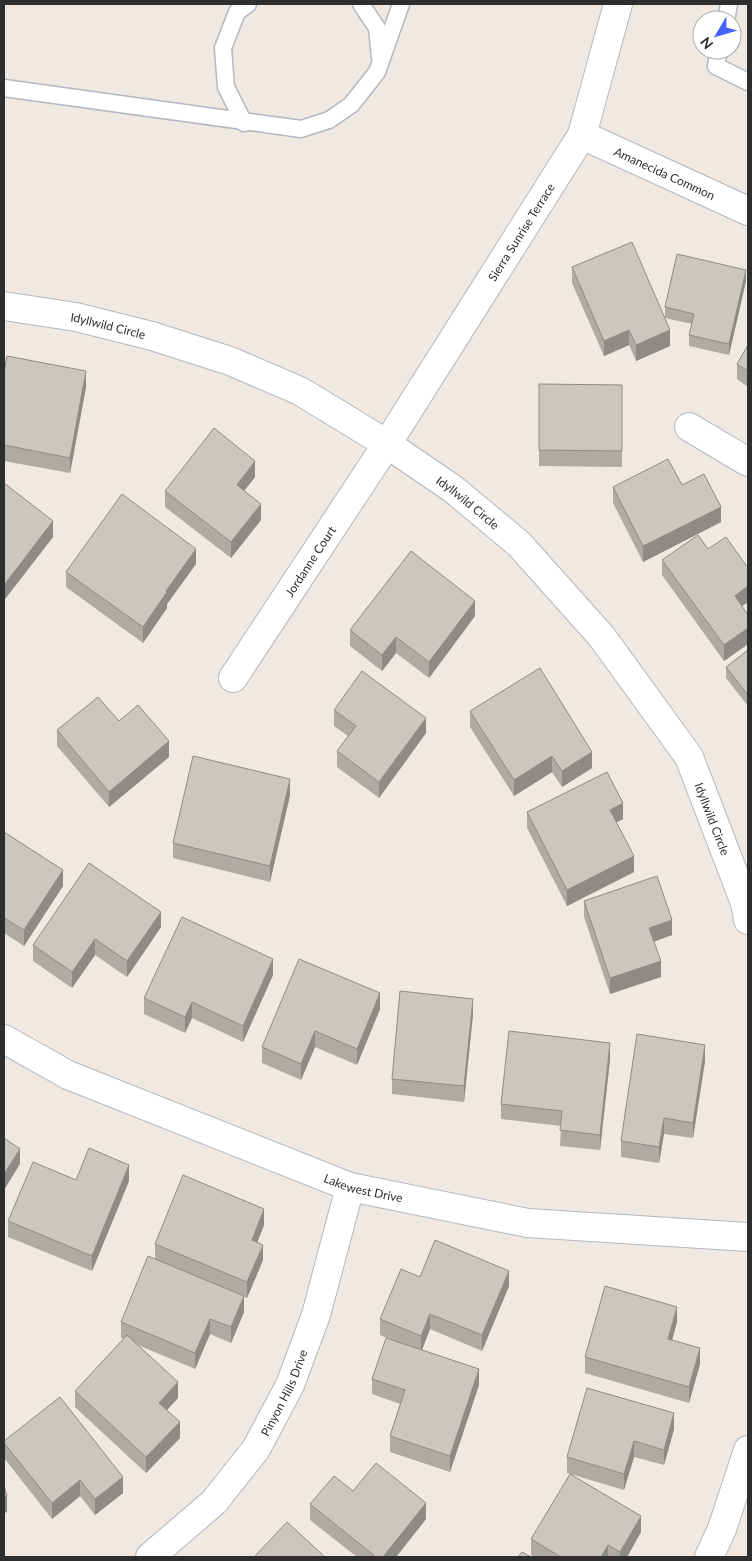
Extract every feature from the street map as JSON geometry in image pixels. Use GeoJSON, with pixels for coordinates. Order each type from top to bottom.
{"type":"FeatureCollection","features":[{"type":"Feature","properties":{"kind":"street","name":"Sierra Sunrise Terrace"},"geometry":{"type":"LineString","coordinates":[[388,444],[582,135],[618,4]]}},
{"type":"Feature","properties":{"kind":"street","name":"Amanecida Common"},"geometry":{"type":"LineString","coordinates":[[582,135],[748,211]]}},
{"type":"Feature","properties":{"kind":"street","name":"Idyllwild Circle"},"geometry":{"type":"LineString","coordinates":[[4,306],[76,317],[152,336],[230,361],[300,391],[388,444],[453,489],[519,544],[602,637],[689,757],[745,903],[748,920]]}},
{"type":"Feature","properties":{"kind":"street"},"geometry":{"type":"LineString","coordinates":[[689,426],[748,462]]}},
{"type":"Feature","properties":{"kind":"street","name":"Jordanne Court"},"geometry":{"type":"LineString","coordinates":[[233,678],[388,444]]}},
{"type":"Feature","properties":{"kind":"street","name":"Lakewest Drive"},"geometry":{"type":"LineString","coordinates":[[4,1039],[68,1075],[350,1187],[528,1223],[748,1237]]}},
{"type":"Feature","properties":{"kind":"street","name":"Pinyon Hills Drive"},"geometry":{"type":"LineString","coordinates":[[150,1557],[214,1502],[256,1449],[290,1385],[316,1316],[350,1187]]}},
{"type":"Feature","properties":{"kind":"street"},"geometry":{"type":"LineString","coordinates":[[709,1557],[722,1529],[748,1450]]}},
{"type":"Feature","properties":{"kind":"lane"},"geometry":{"type":"LineString","coordinates":[[244,123],[226,87],[223,48],[237,12],[248,4]]}},
{"type":"Feature","properties":{"kind":"lane"},"geometry":{"type":"LineString","coordinates":[[361,4],[377,28],[380,63]]}},
{"type":"Feature","properties":{"kind":"lane"},"geometry":{"type":"LineString","coordinates":[[4,88],[301,130],[330,120],[351,105],[377,72],[401,4]]}},
{"type":"Feature","properties":{"kind":"lane"},"geometry":{"type":"LineString","coordinates":[[717,60],[716,66],[748,82]]}},
{"type":"Feature","properties":{"kind":"building"},"geometry":{"type":"Polygon","coordinates":[[[632,242],[670,330],[636,345],[629,330],[604,341],[572,267],[632,242]]]}},
{"type":"Feature","properties":{"kind":"building"},"geometry":{"type":"Polygon","coordinates":[[[677,254],[746,270],[729,344],[689,335],[694,314],[665,307],[677,254]]]}},
{"type":"Feature","properties":{"kind":"building"},"geometry":{"type":"Polygon","coordinates":[[[748,345],[748,371],[737,364],[748,345]]]}},
{"type":"Feature","properties":{"kind":"building"},"geometry":{"type":"Polygon","coordinates":[[[7,356],[86,371],[70,458],[4,445],[4,372],[7,356]]]}},
{"type":"Feature","properties":{"kind":"building"},"geometry":{"type":"Polygon","coordinates":[[[539,384],[622,385],[622,451],[539,450],[539,384]]]}},
{"type":"Feature","properties":{"kind":"building"},"geometry":{"type":"Polygon","coordinates":[[[214,428],[255,461],[237,485],[261,504],[231,542],[165,491],[214,428]]]}},
{"type":"Feature","properties":{"kind":"building"},"geometry":{"type":"Polygon","coordinates":[[[668,459],[682,485],[704,474],[721,507],[643,546],[613,487],[668,459]]]}},
{"type":"Feature","properties":{"kind":"building"},"geometry":{"type":"Polygon","coordinates":[[[4,483],[53,521],[5,584],[4,582],[4,483]]]}},
{"type":"Feature","properties":{"kind":"building"},"geometry":{"type":"Polygon","coordinates":[[[122,494],[196,549],[143,627],[66,572],[122,494]]]}},
{"type":"Feature","properties":{"kind":"building"},"geometry":{"type":"Polygon","coordinates":[[[698,535],[708,549],[726,537],[748,568],[748,586],[735,596],[748,615],[748,628],[724,645],[662,560],[698,535]]]}},
{"type":"Feature","properties":{"kind":"building"},"geometry":{"type":"Polygon","coordinates":[[[411,551],[475,601],[429,662],[396,637],[382,655],[350,630],[411,551]]]}},
{"type":"Feature","properties":{"kind":"building"},"geometry":{"type":"Polygon","coordinates":[[[748,650],[748,695],[726,667],[748,650]]]}},
{"type":"Feature","properties":{"kind":"building"},"geometry":{"type":"Polygon","coordinates":[[[540,668],[592,752],[562,771],[552,756],[514,780],[470,711],[540,668]]]}},
{"type":"Feature","properties":{"kind":"building"},"geometry":{"type":"Polygon","coordinates":[[[362,671],[426,718],[379,782],[337,751],[356,726],[334,710],[362,671]]]}},
{"type":"Feature","properties":{"kind":"building"},"geometry":{"type":"Polygon","coordinates":[[[98,697],[119,721],[138,705],[169,741],[109,792],[57,730],[98,697]]]}},
{"type":"Feature","properties":{"kind":"building"},"geometry":{"type":"Polygon","coordinates":[[[193,756],[290,779],[270,866],[173,843],[193,756]]]}},
{"type":"Feature","properties":{"kind":"building"},"geometry":{"type":"Polygon","coordinates":[[[607,772],[623,803],[610,810],[634,856],[567,890],[527,812],[607,772]]]}},
{"type":"Feature","properties":{"kind":"building"},"geometry":{"type":"Polygon","coordinates":[[[4,832],[63,870],[24,930],[4,918],[4,832]]]}},
{"type":"Feature","properties":{"kind":"building"},"geometry":{"type":"Polygon","coordinates":[[[89,863],[161,912],[127,961],[95,939],[72,972],[33,945],[89,863]]]}},
{"type":"Feature","properties":{"kind":"building"},"geometry":{"type":"Polygon","coordinates":[[[657,876],[672,920],[649,928],[661,961],[610,978],[584,901],[657,876]]]}},
{"type":"Feature","properties":{"kind":"building"},"geometry":{"type":"Polygon","coordinates":[[[182,917],[273,959],[243,1026],[192,1002],[185,1017],[144,998],[182,917]]]}},
{"type":"Feature","properties":{"kind":"building"},"geometry":{"type":"Polygon","coordinates":[[[299,959],[380,993],[357,1049],[315,1031],[301,1064],[262,1047],[299,959]]]}},
{"type":"Feature","properties":{"kind":"building"},"geometry":{"type":"Polygon","coordinates":[[[400,991],[473,999],[464,1086],[392,1079],[400,991]]]}},
{"type":"Feature","properties":{"kind":"building"},"geometry":{"type":"Polygon","coordinates":[[[509,1031],[610,1043],[600,1135],[560,1130],[562,1111],[501,1104],[509,1031]]]}},
{"type":"Feature","properties":{"kind":"building"},"geometry":{"type":"Polygon","coordinates":[[[637,1034],[705,1045],[693,1123],[664,1118],[659,1147],[621,1141],[637,1034]]]}},
{"type":"Feature","properties":{"kind":"building"},"geometry":{"type":"Polygon","coordinates":[[[4,1138],[20,1149],[4,1174],[4,1138]]]}},
{"type":"Feature","properties":{"kind":"building"},"geometry":{"type":"Polygon","coordinates":[[[89,1148],[129,1165],[92,1256],[8,1221],[33,1162],[76,1180],[89,1148]]]}},
{"type":"Feature","properties":{"kind":"building"},"geometry":{"type":"Polygon","coordinates":[[[183,1175],[264,1209],[252,1240],[263,1245],[247,1282],[155,1244],[183,1175]]]}},
{"type":"Feature","properties":{"kind":"building"},"geometry":{"type":"Polygon","coordinates":[[[435,1240],[509,1271],[482,1335],[430,1314],[421,1336],[380,1319],[401,1269],[420,1277],[435,1240]]]}},
{"type":"Feature","properties":{"kind":"building"},"geometry":{"type":"Polygon","coordinates":[[[148,1256],[244,1296],[231,1327],[210,1319],[195,1353],[121,1322],[148,1256]]]}},
{"type":"Feature","properties":{"kind":"building"},"geometry":{"type":"Polygon","coordinates":[[[605,1286],[677,1307],[668,1339],[700,1348],[689,1387],[585,1357],[605,1286]]]}},
{"type":"Feature","properties":{"kind":"building"},"geometry":{"type":"Polygon","coordinates":[[[127,1335],[178,1382],[159,1403],[180,1422],[146,1457],[75,1391],[127,1335]]]}},
{"type":"Feature","properties":{"kind":"building"},"geometry":{"type":"Polygon","coordinates":[[[386,1338],[479,1369],[450,1456],[390,1436],[405,1390],[372,1379],[386,1338]]]}},
{"type":"Feature","properties":{"kind":"building"},"geometry":{"type":"Polygon","coordinates":[[[587,1388],[674,1413],[664,1450],[634,1441],[624,1474],[567,1457],[587,1388]]]}},
{"type":"Feature","properties":{"kind":"building"},"geometry":{"type":"Polygon","coordinates":[[[60,1397],[123,1477],[95,1499],[80,1480],[52,1503],[4,1443],[4,1441],[60,1397]]]}},
{"type":"Feature","properties":{"kind":"building"},"geometry":{"type":"Polygon","coordinates":[[[376,1463],[426,1503],[383,1557],[376,1557],[310,1504],[334,1476],[353,1491],[376,1463]]]}},
{"type":"Feature","properties":{"kind":"building"},"geometry":{"type":"Polygon","coordinates":[[[570,1474],[641,1516],[620,1552],[608,1545],[601,1557],[561,1557],[531,1539],[570,1474]]]}},
{"type":"Feature","properties":{"kind":"building"},"geometry":{"type":"Polygon","coordinates":[[[4,1486],[7,1496],[4,1497],[4,1486]]]}},
{"type":"Feature","properties":{"kind":"building"},"geometry":{"type":"Polygon","coordinates":[[[287,1522],[325,1557],[254,1557],[287,1522]]]}},
{"type":"Feature","properties":{"kind":"building"},"geometry":{"type":"Polygon","coordinates":[[[522,1552],[531,1557],[518,1557],[522,1552]]]}}]}
